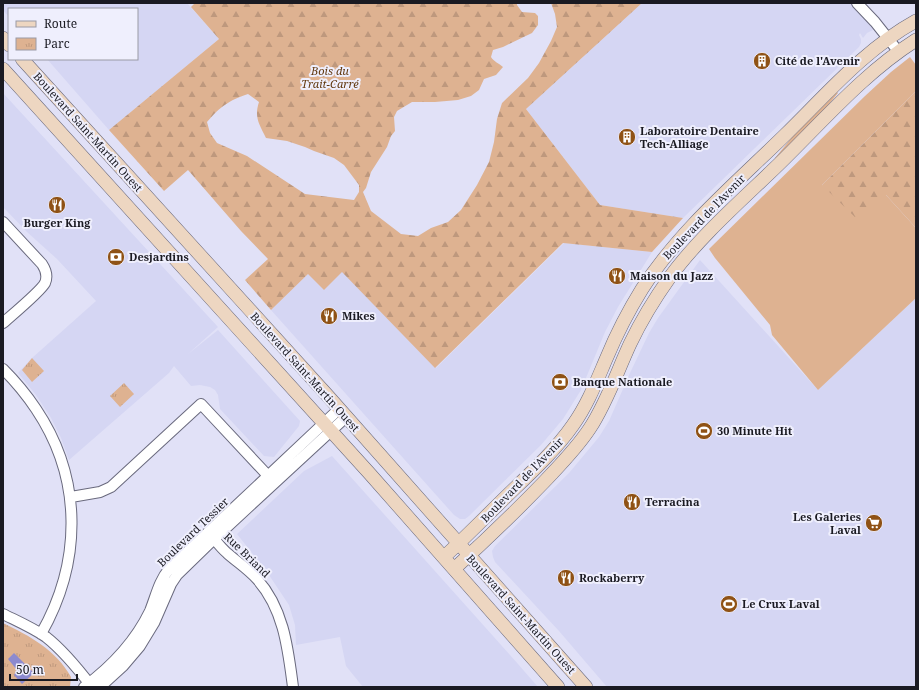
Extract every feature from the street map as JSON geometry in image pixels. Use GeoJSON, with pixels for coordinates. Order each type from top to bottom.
{"type":"FeatureCollection","features":[{"type":"Feature","properties":{"kind":"main road","name":"Boulevard de l'Avenir"},"geometry":{"type":"LineString","coordinates":[[444,557],[540,463],[573,425],[593,391],[611,347],[628,313],[643,288],[670,251],[707,211],[842,80],[888,38],[916,21]]}},
{"type":"Feature","properties":{"kind":"main road","name":"Boulevard de l'Avenir"},"geometry":{"type":"LineString","coordinates":[[454,569],[553,472],[586,434],[603,407],[640,326],[666,283],[685,258],[708,233],[866,78],[898,51],[916,40]]}},
{"type":"Feature","properties":{"kind":"main road","name":"Boulevard Saint-Martin Ouest"},"geometry":{"type":"LineString","coordinates":[[23,60],[343,413],[586,687]]}},
{"type":"Feature","properties":{"kind":"main road","name":"Boulevard Saint-Martin Ouest"},"geometry":{"type":"LineString","coordinates":[[3,68],[328,427],[558,687]]}},
{"type":"Feature","properties":{"kind":"street"},"geometry":{"type":"LineString","coordinates":[[857,3],[898,51]]}},
{"type":"Feature","properties":{"kind":"street"},"geometry":{"type":"LineString","coordinates":[[3,222],[44,267],[46,275],[41,288],[3,323]]}},
{"type":"Feature","properties":{"kind":"street"},"geometry":{"type":"LineString","coordinates":[[3,369],[29,399],[47,427],[60,457],[67,479],[70,497],[72,532],[69,560],[63,584],[56,603],[41,634]]}},
{"type":"Feature","properties":{"kind":"street"},"geometry":{"type":"LineString","coordinates":[[70,497],[100,492],[111,487],[201,404],[271,480]]}},
{"type":"Feature","properties":{"kind":"street","name":"Boulevard Tessier"},"geometry":{"type":"LineString","coordinates":[[89,686],[117,658],[136,635],[148,615],[166,573],[211,536],[343,413]]}},
{"type":"Feature","properties":{"kind":"street","name":"Boulevard Tessier"},"geometry":{"type":"LineString","coordinates":[[100,687],[123,666],[140,646],[154,623],[171,584],[211,536]]}},
{"type":"Feature","properties":{"kind":"street","name":"Rue Briand"},"geometry":{"type":"LineString","coordinates":[[211,536],[226,553],[257,579],[274,603],[284,630],[293,687]]}},
{"type":"Feature","properties":{"kind":"street"},"geometry":{"type":"LineString","coordinates":[[3,614],[41,634],[63,653],[89,686]]}},
{"type":"Feature","properties":{"kind":"shaded area"},"geometry":{"type":"Polygon","coordinates":[[[3,3],[187,3],[219,39],[109,130],[48,60],[138,60],[138,8],[8,8],[8,16],[3,10],[3,3]]]}},
{"type":"Feature","properties":{"kind":"shaded area"},"geometry":{"type":"Polygon","coordinates":[[[642,3],[852,3],[871,25],[873,30],[867,33],[863,38],[860,33],[861,43],[859,47],[683,218],[600,205],[526,109],[642,3]]]}},
{"type":"Feature","properties":{"kind":"shaded area"},"geometry":{"type":"Polygon","coordinates":[[[3,93],[218,327],[188,354],[218,330],[300,421],[299,426],[274,457],[264,456],[220,409],[218,395],[215,390],[210,387],[200,385],[191,386],[174,366],[169,373],[69,460],[61,438],[51,418],[36,395],[18,373],[32,358],[96,301],[57,259],[27,232],[3,207],[3,93]]]}},
{"type":"Feature","properties":{"kind":"shaded area"},"geometry":{"type":"Polygon","coordinates":[[[564,243],[652,252],[618,307],[605,332],[581,390],[563,419],[541,445],[465,519],[460,519],[454,515],[271,310],[308,274],[342,271],[436,368],[564,243]]]}},
{"type":"Feature","properties":{"kind":"shaded area"},"geometry":{"type":"Polygon","coordinates":[[[700,260],[818,390],[916,298],[916,687],[607,687],[559,631],[495,562],[492,551],[495,546],[569,473],[599,437],[609,421],[649,333],[658,318],[700,260]]]}},
{"type":"Feature","properties":{"kind":"shaded area"},"geometry":{"type":"Polygon","coordinates":[[[332,456],[538,687],[363,687],[346,666],[340,637],[296,645],[295,625],[289,605],[267,572],[237,534],[304,471],[332,456]]]}},
{"type":"Feature","properties":{"kind":"shaded area"},"geometry":{"type":"Polygon","coordinates":[[[14,653],[34,673],[22,684],[14,675],[17,670],[8,659],[14,653]]]}},
{"type":"Feature","properties":{"kind":"green space","name":"Bois du Trait-Carré"},"geometry":{"type":"Polygon","coordinates":[[[195,3],[517,3],[522,12],[535,13],[538,16],[538,25],[532,33],[503,47],[493,50],[491,57],[503,67],[496,75],[484,79],[479,90],[471,96],[458,100],[412,102],[397,111],[394,117],[395,131],[371,172],[366,188],[363,192],[371,211],[401,234],[418,236],[431,228],[448,222],[461,210],[477,185],[489,162],[494,142],[497,119],[502,103],[528,78],[539,63],[557,27],[555,14],[551,3],[642,3],[526,109],[600,205],[683,218],[652,252],[563,243],[435,368],[342,272],[324,290],[308,274],[271,310],[245,280],[268,259],[241,231],[188,170],[164,191],[109,130],[219,39],[191,7],[195,3]],[[248,94],[235,99],[216,112],[207,122],[210,133],[217,143],[247,156],[305,194],[354,200],[359,192],[359,185],[344,165],[334,158],[305,147],[287,141],[266,138],[257,116],[259,102],[248,94]]]}},
{"type":"Feature","properties":{"kind":"green space"},"geometry":{"type":"Polygon","coordinates":[[[910,57],[916,65],[916,91],[822,185],[886,195],[916,228],[916,298],[818,390],[772,335],[770,325],[709,249],[865,96],[910,57]]]}},
{"type":"Feature","properties":{"kind":"green space"},"geometry":{"type":"Polygon","coordinates":[[[916,91],[916,228],[886,195],[859,221],[822,185],[916,91]]]}},
{"type":"Feature","properties":{"kind":"green space"},"geometry":{"type":"Polygon","coordinates":[[[837,92],[838,93],[822,113],[776,159],[775,158],[793,136],[837,92]]]}},
{"type":"Feature","properties":{"kind":"green space"},"geometry":{"type":"Polygon","coordinates":[[[32,358],[44,371],[32,382],[22,370],[32,358]]]}},
{"type":"Feature","properties":{"kind":"green space"},"geometry":{"type":"Polygon","coordinates":[[[124,383],[134,394],[120,407],[110,396],[124,383]]]}},
{"type":"Feature","properties":{"kind":"green space"},"geometry":{"type":"Polygon","coordinates":[[[3,623],[23,633],[50,651],[65,667],[71,677],[70,687],[3,687],[3,623]]]}},
{"type":"Feature","properties":{"kind":"place","name":"Cité de l'Avenir"},"geometry":{"type":"Point","coordinates":[762,61]}},
{"type":"Feature","properties":{"kind":"place","name":"Laboratoire Dentaire Tech-Alliage"},"geometry":{"type":"Point","coordinates":[627,137]}},
{"type":"Feature","properties":{"kind":"place","name":"Burger King"},"geometry":{"type":"Point","coordinates":[57,205]}},
{"type":"Feature","properties":{"kind":"place","name":"Desjardins"},"geometry":{"type":"Point","coordinates":[116,257]}},
{"type":"Feature","properties":{"kind":"place","name":"Maison du Jazz"},"geometry":{"type":"Point","coordinates":[617,276]}},
{"type":"Feature","properties":{"kind":"place","name":"Mikes"},"geometry":{"type":"Point","coordinates":[329,316]}},
{"type":"Feature","properties":{"kind":"place","name":"Banque Nationale"},"geometry":{"type":"Point","coordinates":[560,382]}},
{"type":"Feature","properties":{"kind":"place","name":"30 Minute Hit"},"geometry":{"type":"Point","coordinates":[704,431]}},
{"type":"Feature","properties":{"kind":"place","name":"Terracina"},"geometry":{"type":"Point","coordinates":[632,502]}},
{"type":"Feature","properties":{"kind":"place","name":"Les Galeries Laval"},"geometry":{"type":"Point","coordinates":[874,523]}},
{"type":"Feature","properties":{"kind":"place","name":"Rockaberry"},"geometry":{"type":"Point","coordinates":[566,578]}},
{"type":"Feature","properties":{"kind":"place","name":"Le Crux Laval"},"geometry":{"type":"Point","coordinates":[729,604]}}]}
